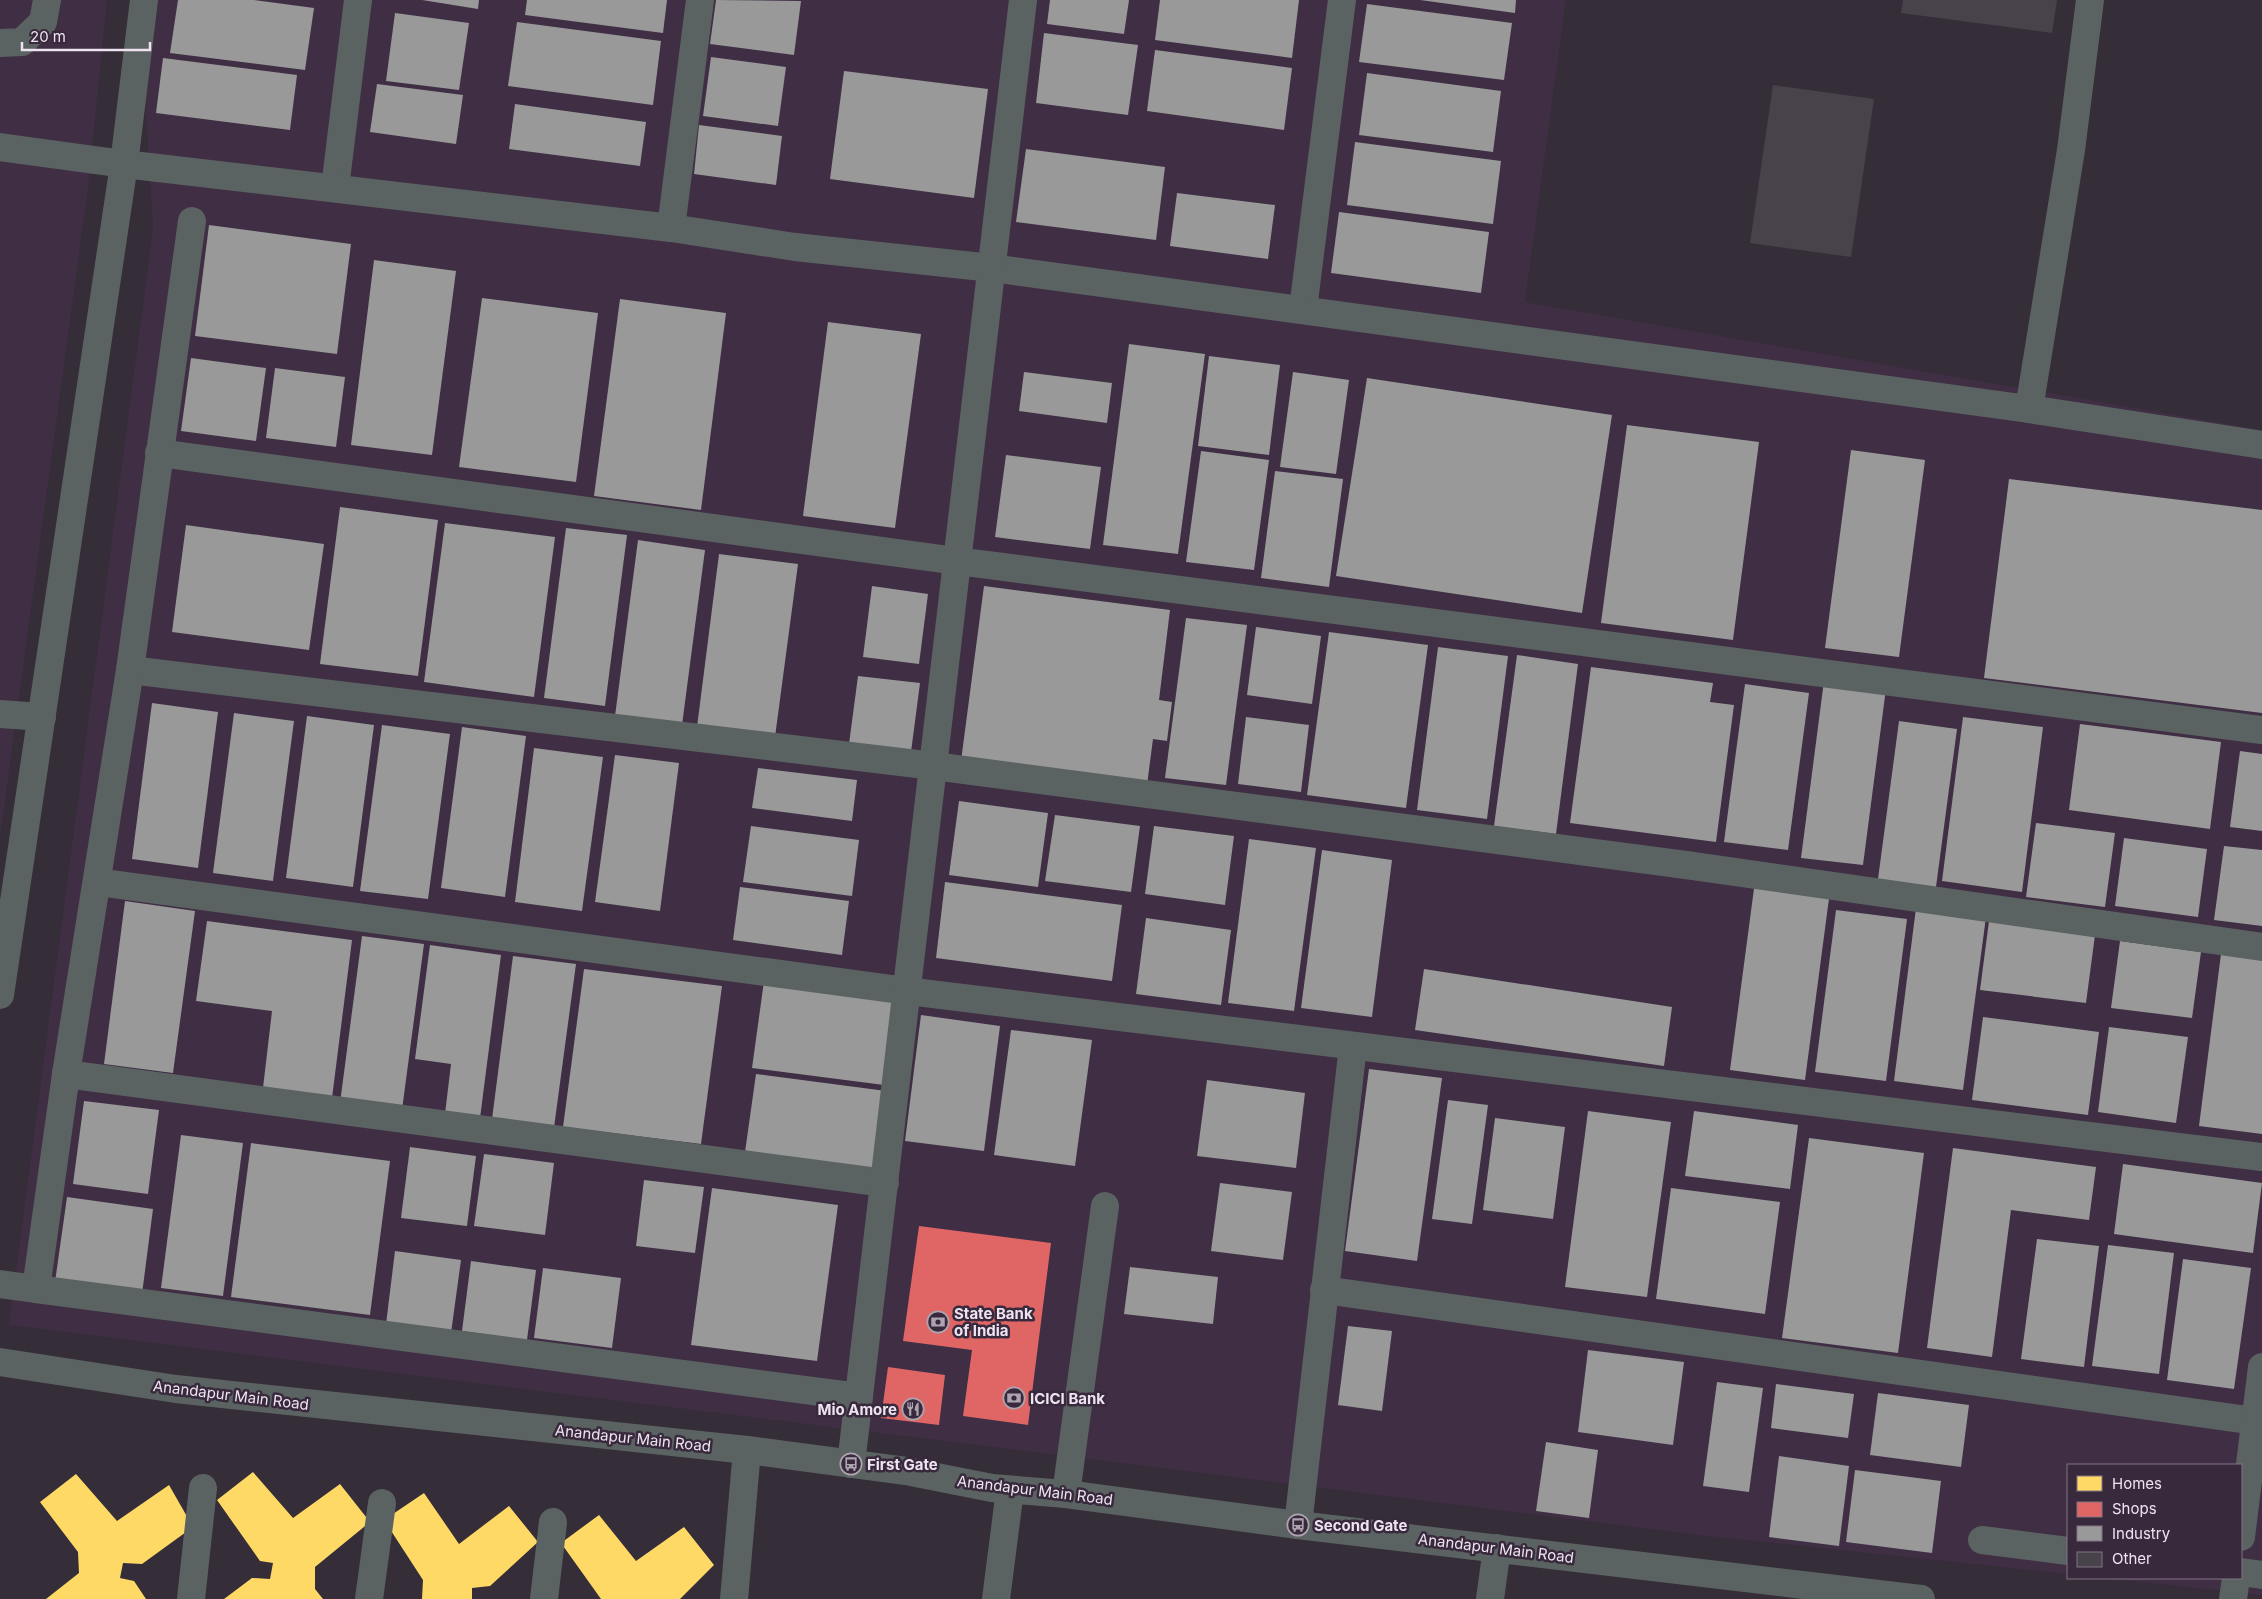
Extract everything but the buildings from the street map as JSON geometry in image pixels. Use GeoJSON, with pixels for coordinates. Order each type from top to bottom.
{"type":"FeatureCollection","features":[{"type":"Feature","properties":{"kind":"street"},"geometry":{"type":"LineString","coordinates":[[0,43],[22,42],[30,35],[44,22],[47,0]]}},
{"type":"Feature","properties":{"kind":"street"},"geometry":{"type":"LineString","coordinates":[[0,995],[124,164],[144,0]]}},
{"type":"Feature","properties":{"kind":"street"},"geometry":{"type":"LineString","coordinates":[[335,188],[358,0]]}},
{"type":"Feature","properties":{"kind":"street"},"geometry":{"type":"LineString","coordinates":[[671,228],[700,0]]}},
{"type":"Feature","properties":{"kind":"street"},"geometry":{"type":"LineString","coordinates":[[851,1464],[1023,0]]}},
{"type":"Feature","properties":{"kind":"street"},"geometry":{"type":"LineString","coordinates":[[1303,310],[1342,0]]}},
{"type":"Feature","properties":{"kind":"street"},"geometry":{"type":"LineString","coordinates":[[2029,409],[2070,150],[2090,0]]}},
{"type":"Feature","properties":{"kind":"street"},"geometry":{"type":"LineString","coordinates":[[0,147],[124,164],[671,228],[796,247],[992,268],[2029,409],[2262,446]]}},
{"type":"Feature","properties":{"kind":"street"},"geometry":{"type":"LineString","coordinates":[[36,1289],[66,1074],[130,670],[192,221]]}},
{"type":"Feature","properties":{"kind":"street"},"geometry":{"type":"LineString","coordinates":[[159,452],[957,561],[2262,730]]}},
{"type":"Feature","properties":{"kind":"street"},"geometry":{"type":"LineString","coordinates":[[130,670],[934,766],[1686,865],[2262,946]]}},
{"type":"Feature","properties":{"kind":"street"},"geometry":{"type":"LineString","coordinates":[[0,714],[42,717]]}},
{"type":"Feature","properties":{"kind":"street"},"geometry":{"type":"LineString","coordinates":[[97,882],[907,991],[2262,1157]]}},
{"type":"Feature","properties":{"kind":"street"},"geometry":{"type":"LineString","coordinates":[[1298,1525],[1353,1046]]}},
{"type":"Feature","properties":{"kind":"street"},"geometry":{"type":"LineString","coordinates":[[66,1074],[885,1183]]}},
{"type":"Feature","properties":{"kind":"street"},"geometry":{"type":"LineString","coordinates":[[1066,1494],[1105,1206]]}},
{"type":"Feature","properties":{"kind":"street"},"geometry":{"type":"LineString","coordinates":[[0,1284],[859,1397]]}},
{"type":"Feature","properties":{"kind":"street"},"geometry":{"type":"LineString","coordinates":[[1324,1290],[2255,1421]]}},
{"type":"Feature","properties":{"kind":"street","name":"Anandapur Main Road"},"geometry":{"type":"LineString","coordinates":[[0,1362],[176,1389],[748,1450],[906,1471],[1010,1490],[1066,1494],[1298,1525],[1921,1599]]}},
{"type":"Feature","properties":{"kind":"street"},"geometry":{"type":"LineString","coordinates":[[2242,1528],[2262,1367]]}},
{"type":"Feature","properties":{"kind":"street"},"geometry":{"type":"LineString","coordinates":[[734,1599],[748,1450]]}},
{"type":"Feature","properties":{"kind":"street"},"geometry":{"type":"LineString","coordinates":[[191,1599],[203,1488]]}},
{"type":"Feature","properties":{"kind":"street"},"geometry":{"type":"LineString","coordinates":[[996,1599],[1010,1490]]}},
{"type":"Feature","properties":{"kind":"street"},"geometry":{"type":"LineString","coordinates":[[369,1599],[382,1503]]}},
{"type":"Feature","properties":{"kind":"street"},"geometry":{"type":"LineString","coordinates":[[544,1599],[553,1522]]}},
{"type":"Feature","properties":{"kind":"street"},"geometry":{"type":"LineString","coordinates":[[1982,1540],[2067,1551]]}},
{"type":"Feature","properties":{"kind":"street"},"geometry":{"type":"LineString","coordinates":[[1490,1599],[1497,1548]]}},
{"type":"Feature","properties":{"kind":"street"},"geometry":{"type":"LineString","coordinates":[[2242,1572],[2262,1575]]}},
{"type":"Feature","properties":{"kind":"street"},"geometry":{"type":"LineString","coordinates":[[2233,1599],[2236,1579]]}},
{"type":"Feature","properties":{"kind":"shaded area"},"geometry":{"type":"Polygon","coordinates":[[[0,0],[107,0],[88,188],[0,838],[0,0]]]}},
{"type":"Feature","properties":{"kind":"shaded area"},"geometry":{"type":"Polygon","coordinates":[[[158,0],[1566,0],[1525,302],[2262,430],[2262,1595],[2112,1579],[2242,1579],[2242,1464],[2067,1464],[2067,1574],[1708,1536],[9,1325],[153,228],[145,98],[158,0]]]}},
{"type":"Feature","properties":{"kind":"place","name":"State Bank of India"},"geometry":{"type":"Point","coordinates":[938,1322]}},
{"type":"Feature","properties":{"kind":"place","name":"ICICI Bank"},"geometry":{"type":"Point","coordinates":[1014,1398]}},
{"type":"Feature","properties":{"kind":"place","name":"Mio Amore"},"geometry":{"type":"Point","coordinates":[913,1409]}},
{"type":"Feature","properties":{"kind":"place","name":"First Gate"},"geometry":{"type":"Point","coordinates":[851,1464]}},
{"type":"Feature","properties":{"kind":"place","name":"Second Gate"},"geometry":{"type":"Point","coordinates":[1298,1525]}}]}
